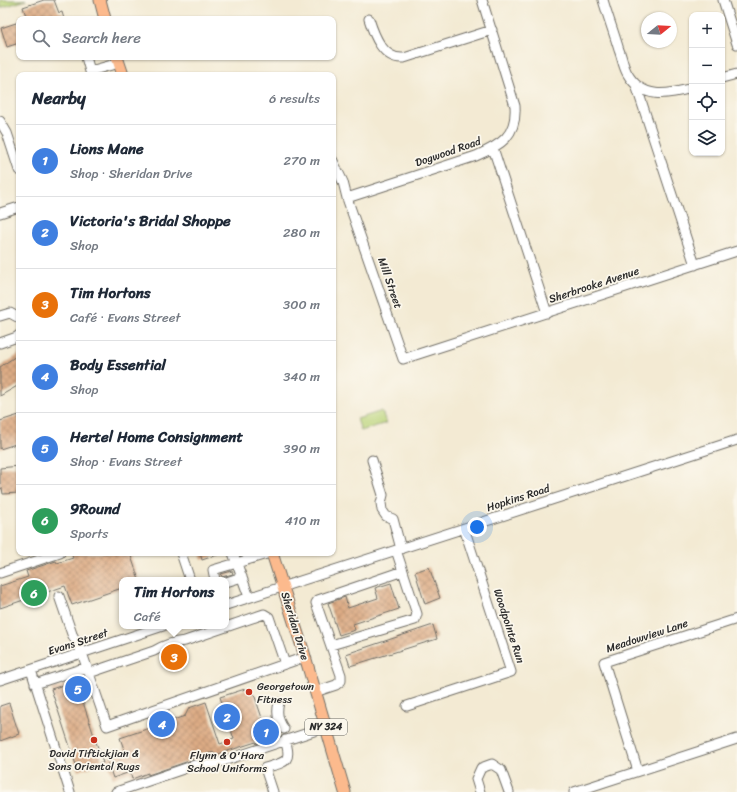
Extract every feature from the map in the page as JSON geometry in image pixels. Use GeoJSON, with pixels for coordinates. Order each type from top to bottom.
{"type":"FeatureCollection","features":[{"type":"Feature","properties":{"kind":"main road"},"geometry":{"type":"LineString","coordinates":[[100,0],[104,16]]}},
{"type":"Feature","properties":{"kind":"main road"},"geometry":{"type":"LineString","coordinates":[[118,60],[122,72]]}},
{"type":"Feature","properties":{"kind":"main road","name":"Sheridan Drive"},"geometry":{"type":"LineString","coordinates":[[272,556],[305,657],[345,792]]}},
{"type":"Feature","properties":{"kind":"street","name":"Dogwood Road"},"geometry":{"type":"LineString","coordinates":[[347,198],[476,156],[504,141],[512,129],[516,114],[516,106],[482,0]]}},
{"type":"Feature","properties":{"kind":"street"},"geometry":{"type":"LineString","coordinates":[[603,0],[626,71],[636,85],[695,265]]}},
{"type":"Feature","properties":{"kind":"street"},"geometry":{"type":"LineString","coordinates":[[723,0],[737,44]]}},
{"type":"Feature","properties":{"kind":"street"},"geometry":{"type":"LineString","coordinates":[[369,19],[374,35],[388,54],[398,59],[492,30]]}},
{"type":"Feature","properties":{"kind":"street"},"geometry":{"type":"LineString","coordinates":[[87,60],[91,72]]}},
{"type":"Feature","properties":{"kind":"street"},"geometry":{"type":"LineString","coordinates":[[93,72],[118,60]]}},
{"type":"Feature","properties":{"kind":"street"},"geometry":{"type":"LineString","coordinates":[[725,77],[737,74]]}},
{"type":"Feature","properties":{"kind":"street"},"geometry":{"type":"LineString","coordinates":[[636,85],[643,89],[660,94],[670,94],[689,89]]}},
{"type":"Feature","properties":{"kind":"street"},"geometry":{"type":"LineString","coordinates":[[0,121],[7,133],[16,161]]}},
{"type":"Feature","properties":{"kind":"street"},"geometry":{"type":"LineString","coordinates":[[493,148],[547,313]]}},
{"type":"Feature","properties":{"kind":"street","name":"Mill Street"},"geometry":{"type":"LineString","coordinates":[[336,167],[343,182],[347,198],[403,359],[458,341]]}},
{"type":"Feature","properties":{"kind":"street"},"geometry":{"type":"LineString","coordinates":[[0,213],[16,208]]}},
{"type":"Feature","properties":{"kind":"street","name":"Sherbrooke Avenue"},"geometry":{"type":"LineString","coordinates":[[458,341],[737,251]]}},
{"type":"Feature","properties":{"kind":"street"},"geometry":{"type":"LineString","coordinates":[[0,316],[10,313],[16,316]]}},
{"type":"Feature","properties":{"kind":"street"},"geometry":{"type":"LineString","coordinates":[[0,343],[16,337]]}},
{"type":"Feature","properties":{"kind":"street","name":"Hopkins Road"},"geometry":{"type":"LineString","coordinates":[[283,586],[737,440]]}},
{"type":"Feature","properties":{"kind":"street"},"geometry":{"type":"LineString","coordinates":[[330,646],[415,620],[417,614],[403,571],[393,519],[386,516],[382,510],[381,503],[383,495],[372,460]]}},
{"type":"Feature","properties":{"kind":"street","name":"Woodpointe Run"},"geometry":{"type":"LineString","coordinates":[[407,706],[511,672],[464,528]]}},
{"type":"Feature","properties":{"kind":"street"},"geometry":{"type":"LineString","coordinates":[[0,573],[51,556]]}},
{"type":"Feature","properties":{"kind":"street"},"geometry":{"type":"LineString","coordinates":[[183,556],[189,577]]}},
{"type":"Feature","properties":{"kind":"street"},"geometry":{"type":"LineString","coordinates":[[234,556],[249,597]]}},
{"type":"Feature","properties":{"kind":"street"},"geometry":{"type":"LineString","coordinates":[[214,577],[213,570],[236,563],[249,556]]}},
{"type":"Feature","properties":{"kind":"street"},"geometry":{"type":"LineString","coordinates":[[315,692],[336,686],[341,681],[341,675],[316,604],[318,600],[403,571]]}},
{"type":"Feature","properties":{"kind":"street"},"geometry":{"type":"LineString","coordinates":[[229,581],[242,577]]}},
{"type":"Feature","properties":{"kind":"street"},"geometry":{"type":"LineString","coordinates":[[229,604],[283,586]]}},
{"type":"Feature","properties":{"kind":"street"},"geometry":{"type":"LineString","coordinates":[[59,596],[72,634],[82,653],[106,726],[305,657]]}},
{"type":"Feature","properties":{"kind":"street"},"geometry":{"type":"LineString","coordinates":[[229,623],[264,614],[267,615],[285,664]]}},
{"type":"Feature","properties":{"kind":"street","name":"Meadowview Lane"},"geometry":{"type":"LineString","coordinates":[[638,771],[604,662],[737,620]]}},
{"type":"Feature","properties":{"kind":"street","name":"Evans Street"},"geometry":{"type":"LineString","coordinates":[[0,680],[154,629]]}},
{"type":"Feature","properties":{"kind":"street"},"geometry":{"type":"LineString","coordinates":[[177,647],[205,630]]}},
{"type":"Feature","properties":{"kind":"street"},"geometry":{"type":"LineString","coordinates":[[154,651],[163,645],[175,641],[185,641]]}},
{"type":"Feature","properties":{"kind":"street"},"geometry":{"type":"LineString","coordinates":[[35,684],[154,651],[165,651]]}},
{"type":"Feature","properties":{"kind":"street"},"geometry":{"type":"LineString","coordinates":[[31,670],[70,792]]}},
{"type":"Feature","properties":{"kind":"street"},"geometry":{"type":"LineString","coordinates":[[273,792],[265,768],[283,762],[289,753],[280,700],[277,710],[281,724],[283,722]]}},
{"type":"Feature","properties":{"kind":"street"},"geometry":{"type":"LineString","coordinates":[[116,792],[195,765],[211,764],[326,727]]}},
{"type":"Feature","properties":{"kind":"street"},"geometry":{"type":"LineString","coordinates":[[574,792],[737,739]]}},
{"type":"Feature","properties":{"kind":"street"},"geometry":{"type":"LineString","coordinates":[[480,792],[476,778],[481,768],[492,764],[501,770],[509,792]]}},
{"type":"Feature","properties":{"kind":"green space"},"geometry":{"type":"Polygon","coordinates":[[[0,0],[26,0],[0,8],[0,0]]]}},
{"type":"Feature","properties":{"kind":"green space"},"geometry":{"type":"Polygon","coordinates":[[[382,411],[386,423],[361,431],[357,419],[382,411]]]}},
{"type":"Feature","properties":{"kind":"building"},"geometry":{"type":"Polygon","coordinates":[[[44,0],[54,0],[59,13],[62,12],[63,16],[26,16],[23,7],[44,0]]]}},
{"type":"Feature","properties":{"kind":"building"},"geometry":{"type":"Polygon","coordinates":[[[16,23],[16,44],[7,47],[1,28],[16,23]]]}},
{"type":"Feature","properties":{"kind":"building"},"geometry":{"type":"Polygon","coordinates":[[[16,356],[16,387],[0,396],[0,367],[16,356]]]}},
{"type":"Feature","properties":{"kind":"building"},"geometry":{"type":"Polygon","coordinates":[[[16,416],[16,444],[0,449],[0,421],[16,416]]]}},
{"type":"Feature","properties":{"kind":"building"},"geometry":{"type":"Polygon","coordinates":[[[16,466],[16,493],[3,494],[2,488],[0,489],[0,468],[16,466]]]}},
{"type":"Feature","properties":{"kind":"building"},"geometry":{"type":"Polygon","coordinates":[[[72,556],[131,556],[138,577],[119,577],[119,589],[72,605],[65,586],[0,608],[0,586],[28,577],[26,571],[56,561],[57,563],[73,558],[72,556]]]}},
{"type":"Feature","properties":{"kind":"building"},"geometry":{"type":"Polygon","coordinates":[[[201,556],[214,556],[202,560],[201,556]]]}},
{"type":"Feature","properties":{"kind":"building"},"geometry":{"type":"Polygon","coordinates":[[[429,567],[440,598],[425,604],[415,572],[429,567]]]}},
{"type":"Feature","properties":{"kind":"building"},"geometry":{"type":"Polygon","coordinates":[[[232,571],[233,574],[222,577],[221,574],[232,571]]]}},
{"type":"Feature","properties":{"kind":"building"},"geometry":{"type":"Polygon","coordinates":[[[391,583],[399,609],[353,624],[355,630],[339,635],[328,603],[345,597],[348,608],[378,598],[375,588],[391,583]]]}},
{"type":"Feature","properties":{"kind":"building"},"geometry":{"type":"Polygon","coordinates":[[[433,625],[437,639],[350,666],[346,654],[433,625]]]}},
{"type":"Feature","properties":{"kind":"building"},"geometry":{"type":"Polygon","coordinates":[[[181,647],[186,660],[182,662],[183,664],[166,668],[161,654],[181,647]]]}},
{"type":"Feature","properties":{"kind":"building"},"geometry":{"type":"Polygon","coordinates":[[[76,681],[103,763],[78,771],[51,689],[76,681]]]}},
{"type":"Feature","properties":{"kind":"building"},"geometry":{"type":"Polygon","coordinates":[[[245,689],[254,694],[269,739],[257,744],[256,742],[215,755],[214,752],[204,755],[202,753],[196,755],[192,760],[132,779],[130,772],[113,778],[106,758],[125,752],[120,738],[185,716],[189,708],[206,702],[220,744],[234,739],[220,697],[245,689]]]}},
{"type":"Feature","properties":{"kind":"building"},"geometry":{"type":"Polygon","coordinates":[[[9,703],[19,734],[0,741],[0,706],[9,703]]]}},
{"type":"Feature","properties":{"kind":"tunnel"},"geometry":{"type":"LineString","coordinates":[[165,651],[177,647]]}},
{"type":"Feature","properties":{"kind":"place","name":"9Round"},"geometry":{"type":"Point","coordinates":[34,593]}},
{"type":"Feature","properties":{"kind":"place","name":"Tim Hortons"},"geometry":{"type":"Point","coordinates":[174,657]}},
{"type":"Feature","properties":{"kind":"place","name":"Hertel Home Consignment"},"geometry":{"type":"Point","coordinates":[78,689]}},
{"type":"Feature","properties":{"kind":"place","name":"Georgetown Fitness"},"geometry":{"type":"Point","coordinates":[249,692]}},
{"type":"Feature","properties":{"kind":"place","name":"Victoria's Bridal Shoppe"},"geometry":{"type":"Point","coordinates":[227,717]}},
{"type":"Feature","properties":{"kind":"place","name":"Body Essential"},"geometry":{"type":"Point","coordinates":[162,724]}},
{"type":"Feature","properties":{"kind":"place","name":"Lions Mane"},"geometry":{"type":"Point","coordinates":[266,732]}},
{"type":"Feature","properties":{"kind":"place","name":"David Tiftickjian & Sons Oriental Rugs"},"geometry":{"type":"Point","coordinates":[94,740]}},
{"type":"Feature","properties":{"kind":"place","name":"Flynn & O'Hara School Uniforms"},"geometry":{"type":"Point","coordinates":[227,742]}}]}
